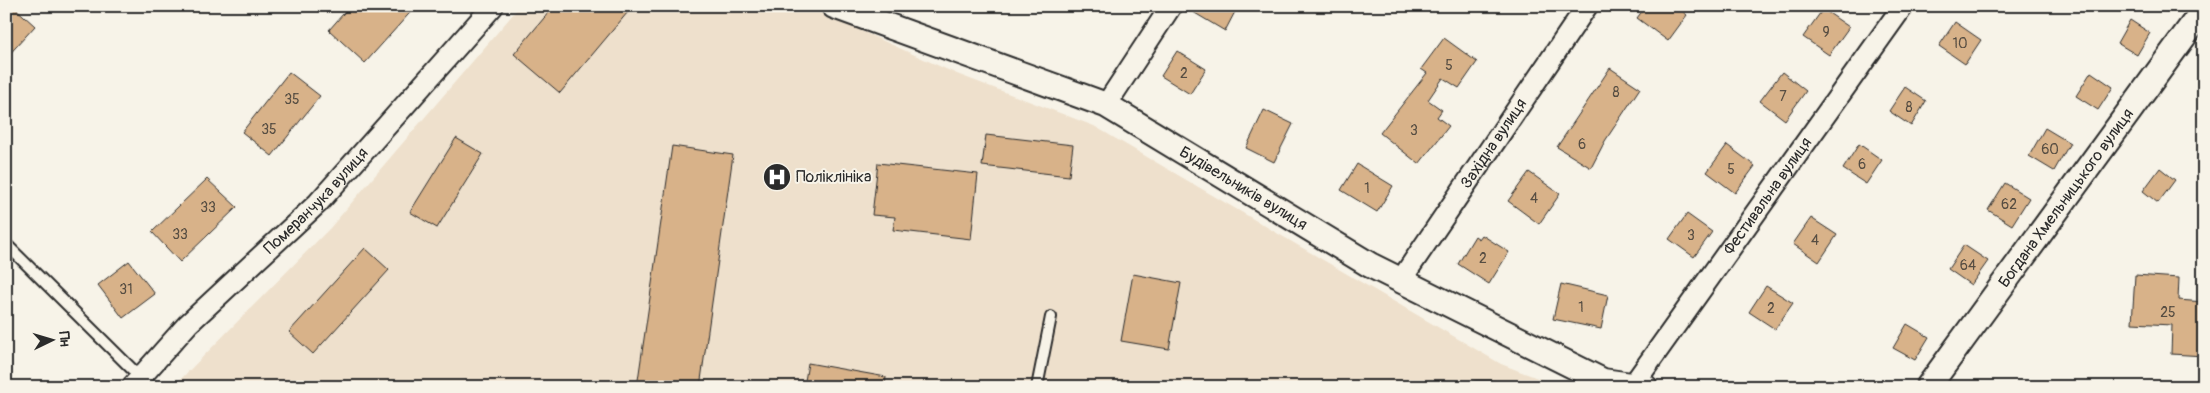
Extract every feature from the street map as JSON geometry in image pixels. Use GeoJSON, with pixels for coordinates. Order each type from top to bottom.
{"type":"FeatureCollection","features":[{"type":"Feature","properties":{"kind":"street","name":"Померанчука вулиця"},"geometry":{"type":"LineString","coordinates":[[136,382],[188,324],[318,203],[493,6]]}},
{"type":"Feature","properties":{"kind":"street","name":"Будівельників вулиця"},"geometry":{"type":"LineString","coordinates":[[834,6],[1106,105],[1370,265],[1603,381],[1639,386]]}},
{"type":"Feature","properties":{"kind":"street"},"geometry":{"type":"LineString","coordinates":[[1106,105],[1171,6]]}},
{"type":"Feature","properties":{"kind":"street","name":"Західна вулиця"},"geometry":{"type":"LineString","coordinates":[[1401,280],[1587,6]]}},
{"type":"Feature","properties":{"kind":"street","name":"Фестивальна вулиця"},"geometry":{"type":"LineString","coordinates":[[1639,386],[1903,6]]}},
{"type":"Feature","properties":{"kind":"street","name":"Богдана Хмельницького вулиця"},"geometry":{"type":"LineString","coordinates":[[1928,387],[2204,9]]}},
{"type":"Feature","properties":{"kind":"lane"},"geometry":{"type":"LineString","coordinates":[[6,244],[136,382]]}},
{"type":"Feature","properties":{"kind":"lane"},"geometry":{"type":"LineString","coordinates":[[1037,387],[1051,316]]}},
{"type":"Feature","properties":{"kind":"lane"},"geometry":{"type":"LineString","coordinates":[[1476,387],[1492,387]]}},
{"type":"Feature","properties":{"kind":"shaded area","name":"Поліклініка"},"geometry":{"type":"Polygon","coordinates":[[[520,6],[806,6],[957,74],[1094,126],[1501,364],[1561,387],[173,387],[330,228],[520,6]]]}},
{"type":"Feature","properties":{"kind":"building"},"geometry":{"type":"Polygon","coordinates":[[[6,6],[13,6],[35,26],[6,58],[6,6]]]}},
{"type":"Feature","properties":{"kind":"building"},"geometry":{"type":"Polygon","coordinates":[[[350,6],[416,6],[365,63],[329,30],[350,6]]]}},
{"type":"Feature","properties":{"kind":"building"},"geometry":{"type":"Polygon","coordinates":[[[554,6],[633,6],[560,93],[514,54],[554,6]]]}},
{"type":"Feature","properties":{"kind":"building"},"geometry":{"type":"Polygon","coordinates":[[[1183,6],[1238,6],[1225,31],[1183,6]]]}},
{"type":"Feature","properties":{"kind":"building"},"geometry":{"type":"Polygon","coordinates":[[[1646,6],[1676,6],[1687,15],[1668,41],[1637,18],[1646,6]]]}},
{"type":"Feature","properties":{"kind":"building"},"geometry":{"type":"Polygon","coordinates":[[[1823,9],[1849,27],[1829,55],[1803,37],[1823,9]]]}},
{"type":"Feature","properties":{"kind":"building"},"geometry":{"type":"Polygon","coordinates":[[[2130,20],[2150,33],[2137,55],[2117,43],[2130,20]]]}},
{"type":"Feature","properties":{"kind":"building"},"geometry":{"type":"Polygon","coordinates":[[[1955,22],[1981,40],[1965,64],[1939,46],[1955,22]]]}},
{"type":"Feature","properties":{"kind":"building"},"geometry":{"type":"Polygon","coordinates":[[[1444,38],[1477,62],[1459,88],[1443,78],[1428,100],[1442,110],[1437,117],[1449,126],[1419,164],[1380,133],[1427,73],[1421,69],[1444,38]]]}},
{"type":"Feature","properties":{"kind":"building"},"geometry":{"type":"Polygon","coordinates":[[[1177,51],[1206,69],[1190,94],[1161,76],[1177,51]]]}},
{"type":"Feature","properties":{"kind":"building"},"geometry":{"type":"Polygon","coordinates":[[[1610,68],[1640,88],[1605,141],[1591,168],[1557,147],[1610,68]]]}},
{"type":"Feature","properties":{"kind":"building"},"geometry":{"type":"Polygon","coordinates":[[[289,72],[320,96],[272,156],[242,132],[289,72]]]}},
{"type":"Feature","properties":{"kind":"building"},"geometry":{"type":"Polygon","coordinates":[[[1782,72],[1806,91],[1785,120],[1760,101],[1782,72]]]}},
{"type":"Feature","properties":{"kind":"building"},"geometry":{"type":"Polygon","coordinates":[[[2091,72],[2113,87],[2098,110],[2076,96],[2091,72]]]}},
{"type":"Feature","properties":{"kind":"building"},"geometry":{"type":"Polygon","coordinates":[[[1905,87],[1926,101],[1911,126],[1889,111],[1905,87]]]}},
{"type":"Feature","properties":{"kind":"building"},"geometry":{"type":"Polygon","coordinates":[[[1264,110],[1293,124],[1274,162],[1246,148],[1264,110]]]}},
{"type":"Feature","properties":{"kind":"building"},"geometry":{"type":"Polygon","coordinates":[[[2045,128],[2070,143],[2054,171],[2029,156],[2045,128]]]}},
{"type":"Feature","properties":{"kind":"building"},"geometry":{"type":"Polygon","coordinates":[[[986,135],[1073,145],[1069,176],[982,166],[986,135]]]}},
{"type":"Feature","properties":{"kind":"building"},"geometry":{"type":"Polygon","coordinates":[[[456,138],[483,154],[437,228],[410,212],[456,138]]]}},
{"type":"Feature","properties":{"kind":"building"},"geometry":{"type":"Polygon","coordinates":[[[1859,144],[1882,160],[1866,184],[1843,169],[1859,144]]]}},
{"type":"Feature","properties":{"kind":"building"},"geometry":{"type":"Polygon","coordinates":[[[1727,145],[1755,166],[1735,193],[1707,172],[1727,145]]]}},
{"type":"Feature","properties":{"kind":"building"},"geometry":{"type":"Polygon","coordinates":[[[672,146],[733,155],[700,387],[637,387],[672,146]]]}},
{"type":"Feature","properties":{"kind":"building"},"geometry":{"type":"Polygon","coordinates":[[[878,163],[978,174],[971,239],[893,230],[895,217],[872,215],[878,163]]]}},
{"type":"Feature","properties":{"kind":"building"},"geometry":{"type":"Polygon","coordinates":[[[1357,164],[1393,186],[1377,212],[1341,190],[1357,164]]]}},
{"type":"Feature","properties":{"kind":"building"},"geometry":{"type":"Polygon","coordinates":[[[2160,168],[2175,180],[2158,203],[2143,191],[2160,168]]]}},
{"type":"Feature","properties":{"kind":"building"},"geometry":{"type":"Polygon","coordinates":[[[1529,172],[1560,194],[1539,224],[1508,201],[1529,172]]]}},
{"type":"Feature","properties":{"kind":"building"},"geometry":{"type":"Polygon","coordinates":[[[207,179],[237,207],[180,262],[152,232],[207,179]]]}},
{"type":"Feature","properties":{"kind":"building"},"geometry":{"type":"Polygon","coordinates":[[[2005,183],[2029,198],[2012,225],[1988,210],[2005,183]]]}},
{"type":"Feature","properties":{"kind":"building"},"geometry":{"type":"Polygon","coordinates":[[[1687,214],[1712,232],[1694,257],[1669,239],[1687,214]]]}},
{"type":"Feature","properties":{"kind":"building"},"geometry":{"type":"Polygon","coordinates":[[[1811,218],[1837,235],[1819,262],[1793,244],[1811,218]]]}},
{"type":"Feature","properties":{"kind":"building"},"geometry":{"type":"Polygon","coordinates":[[[1482,235],[1509,252],[1489,284],[1458,264],[1475,236],[1479,239],[1482,235]]]}},
{"type":"Feature","properties":{"kind":"building"},"geometry":{"type":"Polygon","coordinates":[[[1964,245],[1988,261],[1971,285],[1948,269],[1964,245]]]}},
{"type":"Feature","properties":{"kind":"building"},"geometry":{"type":"Polygon","coordinates":[[[365,248],[389,270],[313,354],[289,332],[365,248]]]}},
{"type":"Feature","properties":{"kind":"building"},"geometry":{"type":"Polygon","coordinates":[[[129,261],[155,294],[123,318],[98,285],[129,261]]]}},
{"type":"Feature","properties":{"kind":"building"},"geometry":{"type":"Polygon","coordinates":[[[1133,274],[1181,283],[1169,349],[1121,341],[1133,274]]]}},
{"type":"Feature","properties":{"kind":"building"},"geometry":{"type":"Polygon","coordinates":[[[2135,275],[2179,278],[2178,300],[2204,302],[2204,356],[2171,354],[2172,325],[2132,323],[2135,275]]]}},
{"type":"Feature","properties":{"kind":"building"},"geometry":{"type":"Polygon","coordinates":[[[1561,284],[1608,295],[1601,329],[1553,319],[1561,284]]]}},
{"type":"Feature","properties":{"kind":"building"},"geometry":{"type":"Polygon","coordinates":[[[1766,286],[1793,303],[1775,329],[1749,312],[1766,286]]]}},
{"type":"Feature","properties":{"kind":"building"},"geometry":{"type":"Polygon","coordinates":[[[1907,324],[1929,337],[1915,360],[1893,348],[1907,324]]]}},
{"type":"Feature","properties":{"kind":"building"},"geometry":{"type":"Polygon","coordinates":[[[808,363],[886,377],[885,387],[804,387],[808,363]]]}},
{"type":"Feature","properties":{"kind":"place","name":"Поліклініка"},"geometry":{"type":"Point","coordinates":[777,177]}}]}
